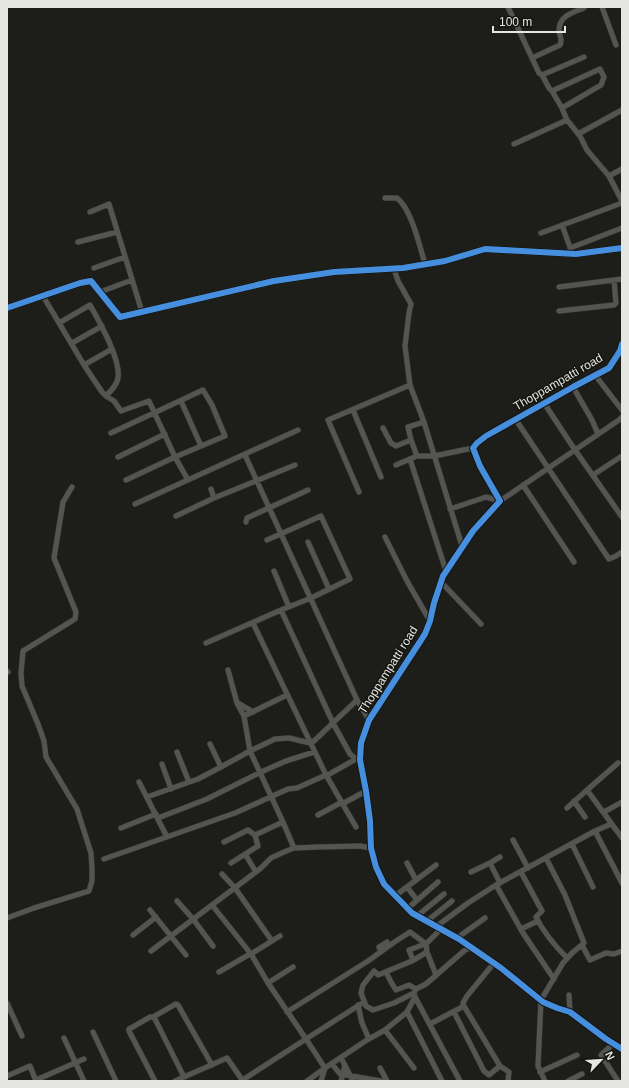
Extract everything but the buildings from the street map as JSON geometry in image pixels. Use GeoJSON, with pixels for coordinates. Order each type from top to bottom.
{"type":"FeatureCollection","features":[{"type":"Feature","properties":{"kind":"street"},"geometry":{"type":"LineString","coordinates":[[508,7],[539,73],[542,75],[552,91],[567,120],[578,134],[587,150],[609,176],[622,202],[541,233]]}},
{"type":"Feature","properties":{"kind":"street"},"geometry":{"type":"LineString","coordinates":[[602,7],[616,45]]}},
{"type":"Feature","properties":{"kind":"street"},"geometry":{"type":"LineString","coordinates":[[532,58],[560,45],[562,41],[559,29],[562,20],[566,16],[584,8]]}},
{"type":"Feature","properties":{"kind":"street"},"geometry":{"type":"LineString","coordinates":[[542,75],[584,57]]}},
{"type":"Feature","properties":{"kind":"street"},"geometry":{"type":"LineString","coordinates":[[552,91],[600,69],[604,77],[601,85],[562,108]]}},
{"type":"Feature","properties":{"kind":"street"},"geometry":{"type":"LineString","coordinates":[[578,134],[622,110]]}},
{"type":"Feature","properties":{"kind":"street"},"geometry":{"type":"LineString","coordinates":[[514,144],[567,120]]}},
{"type":"Feature","properties":{"kind":"street"},"geometry":{"type":"LineString","coordinates":[[609,176],[622,169]]}},
{"type":"Feature","properties":{"kind":"street"},"geometry":{"type":"LineString","coordinates":[[385,198],[398,198],[402,201],[410,216],[425,264]]}},
{"type":"Feature","properties":{"kind":"street"},"geometry":{"type":"LineString","coordinates":[[90,212],[109,204],[142,312]]}},
{"type":"Feature","properties":{"kind":"street"},"geometry":{"type":"LineString","coordinates":[[562,224],[571,251]]}},
{"type":"Feature","properties":{"kind":"street"},"geometry":{"type":"LineString","coordinates":[[571,251],[622,228]]}},
{"type":"Feature","properties":{"kind":"street"},"geometry":{"type":"LineString","coordinates":[[78,242],[117,232]]}},
{"type":"Feature","properties":{"kind":"street"},"geometry":{"type":"LineString","coordinates":[[7,308],[80,282],[91,281],[120,317],[274,282],[334,272],[394,269],[445,261],[485,249],[571,251],[622,248]]}},
{"type":"Feature","properties":{"kind":"street"},"geometry":{"type":"LineString","coordinates":[[94,268],[125,257]]}},
{"type":"Feature","properties":{"kind":"street"},"geometry":{"type":"LineString","coordinates":[[394,269],[398,281],[411,304],[405,346],[410,385],[424,422],[462,546]]}},
{"type":"Feature","properties":{"kind":"street"},"geometry":{"type":"LineString","coordinates":[[559,287],[622,279]]}},
{"type":"Feature","properties":{"kind":"street"},"geometry":{"type":"LineString","coordinates":[[100,292],[132,280]]}},
{"type":"Feature","properties":{"kind":"street"},"geometry":{"type":"LineString","coordinates":[[559,311],[614,305],[616,303],[614,280]]}},
{"type":"Feature","properties":{"kind":"street"},"geometry":{"type":"LineString","coordinates":[[43,296],[102,392],[114,401],[121,411],[149,401],[175,457],[188,480]]}},
{"type":"Feature","properties":{"kind":"street"},"geometry":{"type":"LineString","coordinates":[[59,322],[90,305],[102,326],[112,349],[118,370],[118,379],[106,396]]}},
{"type":"Feature","properties":{"kind":"street"},"geometry":{"type":"LineString","coordinates":[[72,343],[102,326]]}},
{"type":"Feature","properties":{"kind":"street","name":"Thoppampatti road"},"geometry":{"type":"LineString","coordinates":[[473,448],[477,442],[486,436],[609,368],[620,351],[622,344]]}},
{"type":"Feature","properties":{"kind":"street"},"geometry":{"type":"LineString","coordinates":[[84,365],[112,349]]}},
{"type":"Feature","properties":{"kind":"street"},"geometry":{"type":"LineString","coordinates":[[595,376],[622,410]]}},
{"type":"Feature","properties":{"kind":"street"},"geometry":{"type":"LineString","coordinates":[[359,492],[328,420],[410,385]]}},
{"type":"Feature","properties":{"kind":"street"},"geometry":{"type":"LineString","coordinates":[[573,387],[592,420],[598,434]]}},
{"type":"Feature","properties":{"kind":"street"},"geometry":{"type":"LineString","coordinates":[[111,433],[204,390],[225,436],[126,480]]}},
{"type":"Feature","properties":{"kind":"street"},"geometry":{"type":"LineString","coordinates":[[181,401],[201,446]]}},
{"type":"Feature","properties":{"kind":"street"},"geometry":{"type":"LineString","coordinates":[[544,403],[622,517]]}},
{"type":"Feature","properties":{"kind":"street"},"geometry":{"type":"LineString","coordinates":[[353,410],[381,477]]}},
{"type":"Feature","properties":{"kind":"street","name":"Thoppampatti road"},"geometry":{"type":"LineString","coordinates":[[621,1048],[613,1044],[570,1012],[541,1000],[494,963],[457,938],[412,913],[384,884],[376,867],[371,848],[370,821],[366,791],[358,760],[361,743],[369,720],[425,634],[443,576],[473,531],[500,501],[622,417]]}},
{"type":"Feature","properties":{"kind":"street"},"geometry":{"type":"LineString","coordinates":[[516,420],[609,559],[622,552]]}},
{"type":"Feature","properties":{"kind":"street"},"geometry":{"type":"LineString","coordinates":[[417,456],[408,427],[424,422]]}},
{"type":"Feature","properties":{"kind":"street"},"geometry":{"type":"LineString","coordinates":[[383,428],[391,443],[396,446],[411,440]]}},
{"type":"Feature","properties":{"kind":"street"},"geometry":{"type":"LineString","coordinates":[[135,504],[298,430]]}},
{"type":"Feature","properties":{"kind":"street"},"geometry":{"type":"LineString","coordinates":[[118,457],[165,434]]}},
{"type":"Feature","properties":{"kind":"street"},"geometry":{"type":"LineString","coordinates":[[396,465],[417,456],[434,456],[473,448],[480,466],[500,501]]}},
{"type":"Feature","properties":{"kind":"street"},"geometry":{"type":"LineString","coordinates":[[245,454],[357,700],[369,720]]}},
{"type":"Feature","properties":{"kind":"street"},"geometry":{"type":"LineString","coordinates":[[593,475],[622,456]]}},
{"type":"Feature","properties":{"kind":"street"},"geometry":{"type":"LineString","coordinates":[[410,459],[446,571]]}},
{"type":"Feature","properties":{"kind":"street"},"geometry":{"type":"LineString","coordinates":[[176,516],[214,498],[295,465]]}},
{"type":"Feature","properties":{"kind":"street"},"geometry":{"type":"LineString","coordinates":[[523,485],[574,562]]}},
{"type":"Feature","properties":{"kind":"street"},"geometry":{"type":"LineString","coordinates":[[7,918],[89,891],[92,881],[91,853],[77,809],[46,757],[44,741],[22,686],[21,673],[23,651],[75,619],[76,612],[54,558],[63,502],[72,486]]}},
{"type":"Feature","properties":{"kind":"street"},"geometry":{"type":"LineString","coordinates":[[211,489],[214,498]]}},
{"type":"Feature","properties":{"kind":"street"},"geometry":{"type":"LineString","coordinates":[[246,522],[248,518],[308,490]]}},
{"type":"Feature","properties":{"kind":"street"},"geometry":{"type":"LineString","coordinates":[[450,509],[486,497],[500,501]]}},
{"type":"Feature","properties":{"kind":"street"},"geometry":{"type":"LineString","coordinates":[[206,643],[311,598],[350,578],[321,516],[267,540]]}},
{"type":"Feature","properties":{"kind":"street"},"geometry":{"type":"LineString","coordinates":[[385,537],[407,581],[430,621]]}},
{"type":"Feature","properties":{"kind":"street"},"geometry":{"type":"LineString","coordinates":[[308,542],[329,589]]}},
{"type":"Feature","properties":{"kind":"street"},"geometry":{"type":"LineString","coordinates":[[274,571],[289,607]]}},
{"type":"Feature","properties":{"kind":"street"},"geometry":{"type":"LineString","coordinates":[[441,582],[481,624]]}},
{"type":"Feature","properties":{"kind":"street"},"geometry":{"type":"LineString","coordinates":[[104,859],[235,813],[288,789],[297,788],[326,776],[358,760],[350,754],[333,723],[281,610]]}},
{"type":"Feature","properties":{"kind":"street"},"geometry":{"type":"LineString","coordinates":[[252,622],[326,776],[356,827]]}},
{"type":"Feature","properties":{"kind":"street"},"geometry":{"type":"LineString","coordinates":[[228,670],[237,703],[244,716],[250,751],[261,772],[294,848]]}},
{"type":"Feature","properties":{"kind":"street"},"geometry":{"type":"LineString","coordinates":[[244,716],[287,695]]}},
{"type":"Feature","properties":{"kind":"street"},"geometry":{"type":"LineString","coordinates":[[147,797],[189,782],[275,739],[289,738],[310,743],[314,741],[357,700]]}},
{"type":"Feature","properties":{"kind":"street"},"geometry":{"type":"LineString","coordinates":[[237,703],[253,712]]}},
{"type":"Feature","properties":{"kind":"street"},"geometry":{"type":"LineString","coordinates":[[210,744],[221,767]]}},
{"type":"Feature","properties":{"kind":"street"},"geometry":{"type":"LineString","coordinates":[[177,752],[189,782]]}},
{"type":"Feature","properties":{"kind":"street"},"geometry":{"type":"LineString","coordinates":[[122,828],[207,799],[286,761],[314,752]]}},
{"type":"Feature","properties":{"kind":"street"},"geometry":{"type":"LineString","coordinates":[[567,808],[618,763]]}},
{"type":"Feature","properties":{"kind":"street"},"geometry":{"type":"LineString","coordinates":[[162,764],[171,789]]}},
{"type":"Feature","properties":{"kind":"street"},"geometry":{"type":"LineString","coordinates":[[139,782],[167,837]]}},
{"type":"Feature","properties":{"kind":"street"},"geometry":{"type":"LineString","coordinates":[[587,790],[622,838]]}},
{"type":"Feature","properties":{"kind":"street"},"geometry":{"type":"LineString","coordinates":[[318,814],[366,791]]}},
{"type":"Feature","properties":{"kind":"street"},"geometry":{"type":"LineString","coordinates":[[574,801],[585,817]]}},
{"type":"Feature","properties":{"kind":"street"},"geometry":{"type":"LineString","coordinates":[[604,812],[622,802]]}},
{"type":"Feature","properties":{"kind":"street"},"geometry":{"type":"LineString","coordinates":[[254,835],[283,822]]}},
{"type":"Feature","properties":{"kind":"street"},"geometry":{"type":"LineString","coordinates":[[413,960],[409,950],[425,944],[439,928],[468,903],[498,884],[595,831],[612,824]]}},
{"type":"Feature","properties":{"kind":"street"},"geometry":{"type":"LineString","coordinates":[[224,842],[248,830],[254,835],[258,846],[231,863]]}},
{"type":"Feature","properties":{"kind":"street"},"geometry":{"type":"LineString","coordinates":[[595,831],[622,883]]}},
{"type":"Feature","properties":{"kind":"street"},"geometry":{"type":"LineString","coordinates":[[513,840],[528,868]]}},
{"type":"Feature","properties":{"kind":"street"},"geometry":{"type":"LineString","coordinates":[[572,844],[593,887]]}},
{"type":"Feature","properties":{"kind":"street"},"geometry":{"type":"LineString","coordinates":[[151,951],[212,904],[236,888],[271,858],[294,848],[360,846],[371,848]]}},
{"type":"Feature","properties":{"kind":"street"},"geometry":{"type":"LineString","coordinates":[[245,854],[256,872]]}},
{"type":"Feature","properties":{"kind":"street"},"geometry":{"type":"LineString","coordinates":[[471,872],[500,857]]}},
{"type":"Feature","properties":{"kind":"street"},"geometry":{"type":"LineString","coordinates":[[546,858],[565,895],[584,943],[582,945],[590,960],[606,953],[614,954],[622,951]]}},
{"type":"Feature","properties":{"kind":"street"},"geometry":{"type":"LineString","coordinates":[[407,863],[416,880]]}},
{"type":"Feature","properties":{"kind":"street"},"geometry":{"type":"LineString","coordinates":[[490,863],[498,884],[521,929],[554,979]]}},
{"type":"Feature","properties":{"kind":"street"},"geometry":{"type":"LineString","coordinates":[[396,896],[436,865]]}},
{"type":"Feature","properties":{"kind":"street"},"geometry":{"type":"LineString","coordinates":[[521,872],[542,912],[536,917],[538,921],[553,943],[567,958]]}},
{"type":"Feature","properties":{"kind":"street"},"geometry":{"type":"LineString","coordinates":[[222,874],[236,888],[272,941]]}},
{"type":"Feature","properties":{"kind":"street"},"geometry":{"type":"LineString","coordinates":[[407,909],[438,882]]}},
{"type":"Feature","properties":{"kind":"street"},"geometry":{"type":"LineString","coordinates":[[407,887],[417,900]]}},
{"type":"Feature","properties":{"kind":"street"},"geometry":{"type":"LineString","coordinates":[[417,916],[444,894]]}},
{"type":"Feature","properties":{"kind":"street"},"geometry":{"type":"LineString","coordinates":[[177,901],[214,946]]}},
{"type":"Feature","properties":{"kind":"street"},"geometry":{"type":"LineString","coordinates":[[427,921],[452,901]]}},
{"type":"Feature","properties":{"kind":"street"},"geometry":{"type":"LineString","coordinates":[[212,904],[251,954],[268,983],[325,1068],[322,1081]]}},
{"type":"Feature","properties":{"kind":"street"},"geometry":{"type":"LineString","coordinates":[[150,910],[186,955]]}},
{"type":"Feature","properties":{"kind":"street"},"geometry":{"type":"LineString","coordinates":[[133,935],[156,917]]}},
{"type":"Feature","properties":{"kind":"street"},"geometry":{"type":"LineString","coordinates":[[457,938],[485,918]]}},
{"type":"Feature","properties":{"kind":"street"},"geometry":{"type":"LineString","coordinates":[[521,929],[538,921]]}},
{"type":"Feature","properties":{"kind":"street"},"geometry":{"type":"LineString","coordinates":[[287,1012],[368,961],[393,942],[410,932],[425,944],[436,975]]}},
{"type":"Feature","properties":{"kind":"street"},"geometry":{"type":"LineString","coordinates":[[219,972],[280,936]]}},
{"type":"Feature","properties":{"kind":"street"},"geometry":{"type":"LineString","coordinates":[[381,952],[379,947],[387,942]]}},
{"type":"Feature","properties":{"kind":"street"},"geometry":{"type":"LineString","coordinates":[[545,1081],[538,1066],[541,1000],[563,963],[582,945]]}},
{"type":"Feature","properties":{"kind":"street"},"geometry":{"type":"LineString","coordinates":[[374,971],[363,986],[361,993],[366,1006],[373,1010],[394,1003],[415,993],[465,950],[471,948]]}},
{"type":"Feature","properties":{"kind":"street"},"geometry":{"type":"LineString","coordinates":[[368,961],[378,975],[413,960],[427,952]]}},
{"type":"Feature","properties":{"kind":"street"},"geometry":{"type":"LineString","coordinates":[[494,963],[463,1003],[500,1066],[509,1072],[508,1081]]}},
{"type":"Feature","properties":{"kind":"street"},"geometry":{"type":"LineString","coordinates":[[268,983],[294,967]]}},
{"type":"Feature","properties":{"kind":"street"},"geometry":{"type":"LineString","coordinates":[[386,972],[396,990],[409,985],[415,993],[460,1081]]}},
{"type":"Feature","properties":{"kind":"street"},"geometry":{"type":"LineString","coordinates":[[307,1081],[369,1039],[385,1030],[407,1012],[415,993]]}},
{"type":"Feature","properties":{"kind":"street"},"geometry":{"type":"LineString","coordinates":[[569,995],[570,1012]]}},
{"type":"Feature","properties":{"kind":"street"},"geometry":{"type":"LineString","coordinates":[[175,1081],[227,1058],[242,1081],[364,1002]]}},
{"type":"Feature","properties":{"kind":"street"},"geometry":{"type":"LineString","coordinates":[[7,1003],[22,1036]]}},
{"type":"Feature","properties":{"kind":"street"},"geometry":{"type":"LineString","coordinates":[[155,1081],[129,1029],[176,1004],[178,1005],[212,1065]]}},
{"type":"Feature","properties":{"kind":"street"},"geometry":{"type":"LineString","coordinates":[[358,1005],[362,1022],[369,1039]]}},
{"type":"Feature","properties":{"kind":"street"},"geometry":{"type":"LineString","coordinates":[[430,1024],[464,1006]]}},
{"type":"Feature","properties":{"kind":"street"},"geometry":{"type":"LineString","coordinates":[[407,1012],[442,1081]]}},
{"type":"Feature","properties":{"kind":"street"},"geometry":{"type":"LineString","coordinates":[[454,1012],[484,1071],[489,1075],[500,1066]]}},
{"type":"Feature","properties":{"kind":"street"},"geometry":{"type":"LineString","coordinates":[[153,1017],[184,1077]]}},
{"type":"Feature","properties":{"kind":"street"},"geometry":{"type":"LineString","coordinates":[[385,1030],[414,1068]]}},
{"type":"Feature","properties":{"kind":"street"},"geometry":{"type":"LineString","coordinates":[[93,1032],[116,1081]]}},
{"type":"Feature","properties":{"kind":"street"},"geometry":{"type":"LineString","coordinates":[[64,1038],[84,1081]]}},
{"type":"Feature","properties":{"kind":"street"},"geometry":{"type":"LineString","coordinates":[[613,1044],[601,1055],[618,1081]]}},
{"type":"Feature","properties":{"kind":"street"},"geometry":{"type":"LineString","coordinates":[[540,1072],[577,1055]]}},
{"type":"Feature","properties":{"kind":"street"},"geometry":{"type":"LineString","coordinates":[[341,1058],[352,1079]]}},
{"type":"Feature","properties":{"kind":"street"},"geometry":{"type":"LineString","coordinates":[[7,1076],[30,1066],[36,1080],[84,1059]]}},
{"type":"Feature","properties":{"kind":"street"},"geometry":{"type":"LineString","coordinates":[[332,1064],[340,1074],[352,1079],[381,1081]]}},
{"type":"Feature","properties":{"kind":"street"},"geometry":{"type":"LineString","coordinates":[[341,1081],[345,1065]]}},
{"type":"Feature","properties":{"kind":"street"},"geometry":{"type":"LineString","coordinates":[[380,1068],[387,1081]]}},
{"type":"Feature","properties":{"kind":"street"},"geometry":{"type":"LineString","coordinates":[[568,1081],[582,1074]]}},
{"type":"Feature","properties":{"kind":"cycle path"},"geometry":{"type":"LineString","coordinates":[[7,308],[80,283],[91,281],[120,317],[274,281],[334,272],[403,268],[445,261],[485,249],[576,254],[622,248]]}},
{"type":"Feature","properties":{"kind":"cycle path"},"geometry":{"type":"LineString","coordinates":[[622,344],[620,351],[609,368],[486,436],[473,448],[480,466],[500,501],[473,531],[443,576],[425,634],[369,720],[361,743],[360,760],[370,821],[371,848],[376,867],[384,884],[412,913],[459,939],[501,968],[543,1002],[570,1012],[622,1049]]}}]}
